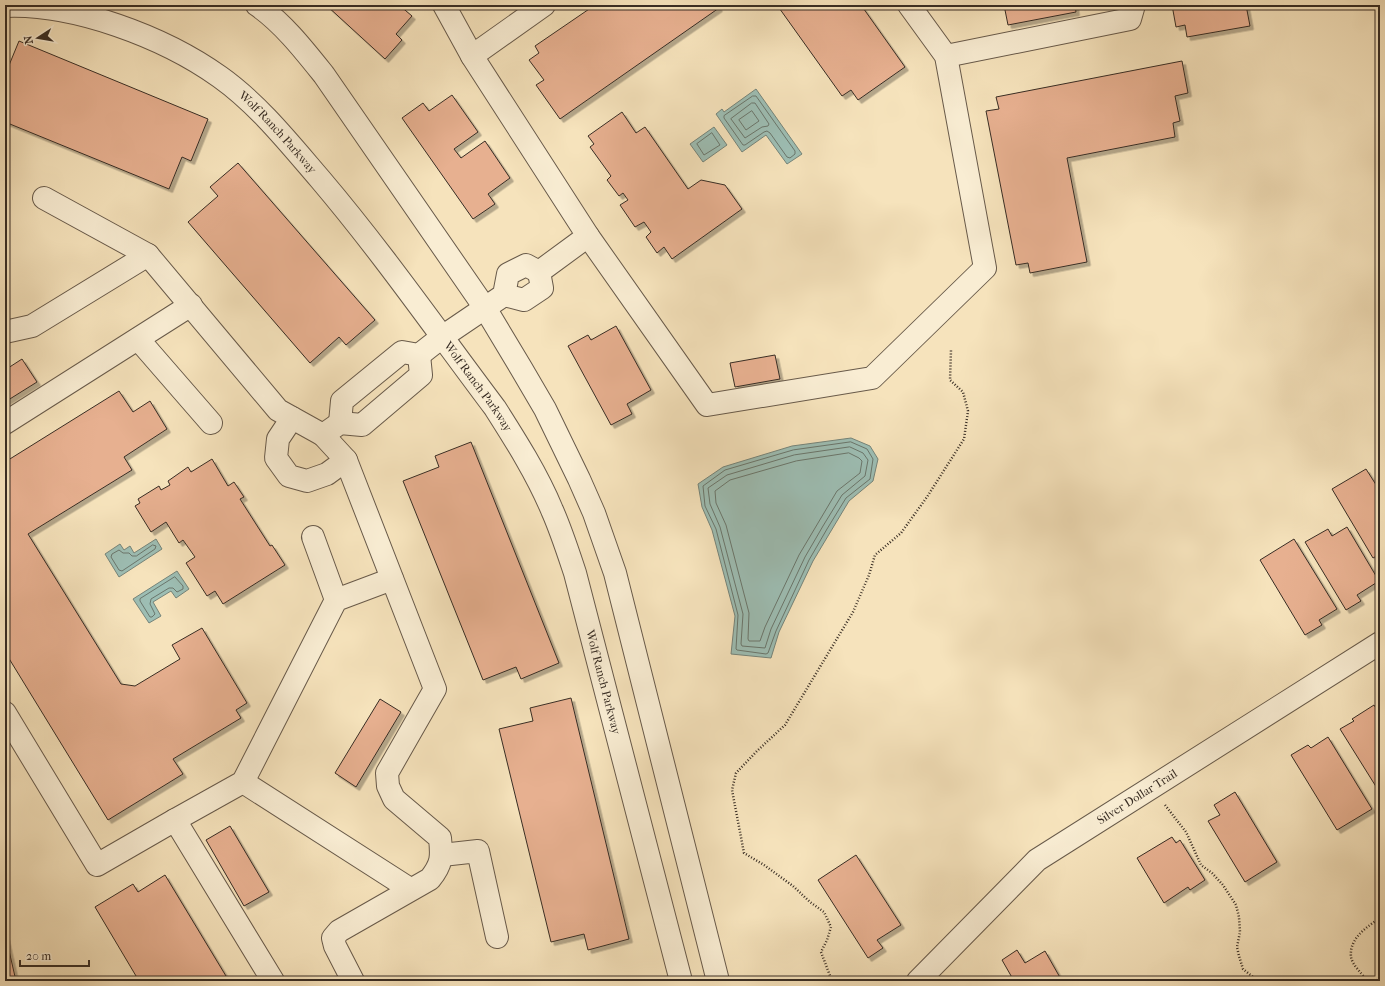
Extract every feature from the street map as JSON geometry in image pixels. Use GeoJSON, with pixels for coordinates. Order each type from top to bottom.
{"type":"FeatureCollection","features":[{"type":"Feature","properties":{"kind":"street"},"geometry":{"type":"LineString","coordinates":[[257,5],[277,21],[298,43],[324,75],[485,308],[541,402],[561,440],[594,513],[615,573],[718,981]]}},
{"type":"Feature","properties":{"kind":"street"},"geometry":{"type":"LineString","coordinates":[[444,5],[472,56],[588,236],[707,405],[872,378],[985,268],[946,56],[909,5]]}},
{"type":"Feature","properties":{"kind":"street"},"geometry":{"type":"LineString","coordinates":[[472,56],[544,5]]}},
{"type":"Feature","properties":{"kind":"street"},"geometry":{"type":"LineString","coordinates":[[946,56],[1130,18],[1134,5]]}},
{"type":"Feature","properties":{"kind":"street","name":"Wolf Ranch Parkway"},"geometry":{"type":"LineString","coordinates":[[5,6],[34,7],[57,10],[109,23],[171,48],[197,62],[221,78],[273,125],[346,210],[495,408],[535,474],[565,542],[575,573],[681,981]]}},
{"type":"Feature","properties":{"kind":"street"},"geometry":{"type":"LineString","coordinates":[[44,198],[148,255],[278,410],[292,418],[331,429],[362,425],[421,375],[419,354]]}},
{"type":"Feature","properties":{"kind":"street"},"geometry":{"type":"LineString","coordinates":[[353,981],[335,946],[333,938],[339,931],[410,889],[430,879],[438,869],[442,855],[440,838],[394,799],[388,786],[387,773],[435,689],[346,460],[331,429],[342,401],[402,352],[419,354],[504,295],[508,274],[526,265],[539,272],[588,236]]}},
{"type":"Feature","properties":{"kind":"street"},"geometry":{"type":"LineString","coordinates":[[5,332],[32,326],[148,255]]}},
{"type":"Feature","properties":{"kind":"street"},"geometry":{"type":"LineString","coordinates":[[5,423],[191,305]]}},
{"type":"Feature","properties":{"kind":"street"},"geometry":{"type":"LineString","coordinates":[[138,339],[211,423]]}},
{"type":"Feature","properties":{"kind":"street"},"geometry":{"type":"LineString","coordinates":[[292,418],[278,439],[276,458],[289,476],[307,481],[327,474],[346,460]]}},
{"type":"Feature","properties":{"kind":"street"},"geometry":{"type":"LineString","coordinates":[[313,537],[336,600]]}},
{"type":"Feature","properties":{"kind":"street"},"geometry":{"type":"LineString","coordinates":[[5,713],[97,865],[243,782],[336,600],[392,579]]}},
{"type":"Feature","properties":{"kind":"street","name":"Silver Dollar Trail"},"geometry":{"type":"LineString","coordinates":[[918,981],[1037,860],[1380,643]]}},
{"type":"Feature","properties":{"kind":"street"},"geometry":{"type":"LineString","coordinates":[[243,782],[410,889]]}},
{"type":"Feature","properties":{"kind":"street"},"geometry":{"type":"LineString","coordinates":[[175,820],[273,981]]}},
{"type":"Feature","properties":{"kind":"street"},"geometry":{"type":"LineString","coordinates":[[442,855],[478,851],[497,937]]}},
{"type":"Feature","properties":{"kind":"path"},"geometry":{"type":"LineString","coordinates":[[832,981],[821,952],[831,927],[824,912],[810,902],[793,886],[764,865],[744,853],[732,790],[736,773],[785,725],[853,612],[870,575],[875,556],[901,533],[927,497],[964,439],[968,411],[963,392],[950,380],[951,350]]}},
{"type":"Feature","properties":{"kind":"path"},"geometry":{"type":"LineString","coordinates":[[1164,805],[1186,832],[1201,865],[1212,873],[1223,885],[1236,905],[1239,916],[1240,932],[1237,947],[1239,956],[1243,969],[1258,981]]}},
{"type":"Feature","properties":{"kind":"path"},"geometry":{"type":"LineString","coordinates":[[1366,981],[1351,958],[1352,946],[1362,930],[1380,918]]}},
{"type":"Feature","properties":{"kind":"water"},"geometry":{"type":"Polygon","coordinates":[[[756,89],[802,154],[787,164],[766,135],[742,152],[716,114],[722,109],[724,112],[756,89]]]}},
{"type":"Feature","properties":{"kind":"water"},"geometry":{"type":"Polygon","coordinates":[[[714,127],[727,145],[703,162],[690,144],[714,127]]]}},
{"type":"Feature","properties":{"kind":"water"},"geometry":{"type":"Polygon","coordinates":[[[851,438],[870,446],[878,459],[873,481],[849,501],[813,561],[779,632],[771,658],[731,654],[735,616],[712,530],[702,507],[698,484],[723,467],[792,446],[851,438]]]}},
{"type":"Feature","properties":{"kind":"water"},"geometry":{"type":"Polygon","coordinates":[[[156,539],[162,549],[119,577],[105,554],[120,544],[124,550],[130,546],[134,553],[156,539]]]}},
{"type":"Feature","properties":{"kind":"water"},"geometry":{"type":"Polygon","coordinates":[[[177,571],[189,589],[176,598],[171,591],[153,602],[161,616],[149,623],[133,599],[177,571]]]}},
{"type":"Feature","properties":{"kind":"building"},"geometry":{"type":"Polygon","coordinates":[[[326,5],[399,5],[412,16],[396,34],[402,40],[385,59],[326,5]]]}},
{"type":"Feature","properties":{"kind":"building"},"geometry":{"type":"Polygon","coordinates":[[[595,5],[717,5],[719,8],[560,119],[536,85],[544,80],[529,60],[539,53],[535,46],[595,5]]]}},
{"type":"Feature","properties":{"kind":"building"},"geometry":{"type":"Polygon","coordinates":[[[777,5],[861,5],[905,67],[858,100],[851,90],[842,96],[777,5]]]}},
{"type":"Feature","properties":{"kind":"building"},"geometry":{"type":"Polygon","coordinates":[[[1004,5],[1075,5],[1076,12],[1008,25],[1004,5]]]}},
{"type":"Feature","properties":{"kind":"building"},"geometry":{"type":"Polygon","coordinates":[[[1172,5],[1246,5],[1250,26],[1187,37],[1185,25],[1176,27],[1172,5]]]}},
{"type":"Feature","properties":{"kind":"building"},"geometry":{"type":"Polygon","coordinates":[[[19,41],[208,119],[191,161],[182,157],[169,189],[5,122],[5,75],[19,41]]]}},
{"type":"Feature","properties":{"kind":"building"},"geometry":{"type":"Polygon","coordinates":[[[1182,61],[1188,93],[1175,96],[1180,121],[1173,123],[1175,137],[1067,158],[1087,262],[1030,273],[1028,263],[1016,265],[986,111],[999,109],[996,97],[1182,61]]]}},
{"type":"Feature","properties":{"kind":"building"},"geometry":{"type":"Polygon","coordinates":[[[452,95],[478,132],[454,149],[461,158],[485,141],[510,178],[488,194],[495,204],[473,219],[402,118],[423,103],[429,111],[452,95]]]}},
{"type":"Feature","properties":{"kind":"building"},"geometry":{"type":"Polygon","coordinates":[[[622,112],[636,133],[645,127],[688,189],[701,180],[725,185],[742,209],[672,259],[664,247],[657,253],[646,237],[651,232],[644,222],[635,227],[620,205],[628,200],[623,193],[619,196],[607,180],[611,176],[590,147],[594,144],[588,136],[622,112]]]}},
{"type":"Feature","properties":{"kind":"building"},"geometry":{"type":"Polygon","coordinates":[[[238,163],[375,320],[346,345],[339,337],[310,363],[188,222],[218,196],[210,187],[238,163]]]}},
{"type":"Feature","properties":{"kind":"building"},"geometry":{"type":"Polygon","coordinates":[[[616,326],[651,390],[627,404],[632,414],[611,425],[568,346],[588,335],[591,340],[616,326]]]}},
{"type":"Feature","properties":{"kind":"building"},"geometry":{"type":"Polygon","coordinates":[[[775,355],[780,379],[735,387],[730,363],[775,355]]]}},
{"type":"Feature","properties":{"kind":"building"},"geometry":{"type":"Polygon","coordinates":[[[22,359],[37,382],[5,402],[5,370],[22,359]]]}},
{"type":"Feature","properties":{"kind":"building"},"geometry":{"type":"Polygon","coordinates":[[[119,391],[133,412],[150,401],[167,429],[124,457],[132,470],[28,534],[121,684],[135,686],[180,659],[172,645],[202,628],[247,703],[236,710],[241,718],[173,759],[183,774],[108,820],[5,652],[5,462],[119,391]]]}},
{"type":"Feature","properties":{"kind":"building"},"geometry":{"type":"Polygon","coordinates":[[[471,442],[559,663],[521,679],[516,667],[483,680],[403,481],[439,467],[435,456],[471,442]]]}},
{"type":"Feature","properties":{"kind":"building"},"geometry":{"type":"Polygon","coordinates":[[[212,459],[228,486],[234,482],[244,497],[240,499],[270,546],[272,545],[285,565],[223,604],[215,591],[207,596],[186,563],[195,557],[183,540],[179,543],[166,522],[151,532],[135,506],[140,503],[138,499],[159,486],[161,490],[170,485],[168,481],[188,467],[191,472],[212,459]]]}},
{"type":"Feature","properties":{"kind":"building"},"geometry":{"type":"Polygon","coordinates":[[[1366,469],[1380,491],[1380,554],[1373,558],[1332,489],[1366,469]]]}},
{"type":"Feature","properties":{"kind":"building"},"geometry":{"type":"Polygon","coordinates":[[[1347,527],[1379,581],[1357,595],[1361,601],[1346,610],[1305,542],[1328,529],[1332,536],[1347,527]]]}},
{"type":"Feature","properties":{"kind":"building"},"geometry":{"type":"Polygon","coordinates":[[[1294,539],[1337,609],[1319,620],[1322,625],[1305,635],[1260,560],[1294,539]]]}},
{"type":"Feature","properties":{"kind":"building"},"geometry":{"type":"Polygon","coordinates":[[[571,698],[629,939],[588,950],[584,934],[551,942],[499,729],[533,721],[530,708],[571,698]]]}},
{"type":"Feature","properties":{"kind":"building"},"geometry":{"type":"Polygon","coordinates":[[[380,699],[401,712],[356,787],[335,773],[380,699]]]}},
{"type":"Feature","properties":{"kind":"building"},"geometry":{"type":"Polygon","coordinates":[[[1374,705],[1380,715],[1380,793],[1340,729],[1354,721],[1352,719],[1374,705]]]}},
{"type":"Feature","properties":{"kind":"building"},"geometry":{"type":"Polygon","coordinates":[[[1328,737],[1372,809],[1337,830],[1291,755],[1308,745],[1311,748],[1328,737]]]}},
{"type":"Feature","properties":{"kind":"building"},"geometry":{"type":"Polygon","coordinates":[[[1235,792],[1277,862],[1245,882],[1208,821],[1220,815],[1214,805],[1235,792]]]}},
{"type":"Feature","properties":{"kind":"building"},"geometry":{"type":"Polygon","coordinates":[[[230,826],[269,892],[244,906],[206,840],[230,826]]]}},
{"type":"Feature","properties":{"kind":"building"},"geometry":{"type":"Polygon","coordinates":[[[1172,837],[1176,843],[1180,840],[1205,880],[1190,890],[1188,887],[1164,903],[1137,858],[1172,837]]]}},
{"type":"Feature","properties":{"kind":"building"},"geometry":{"type":"Polygon","coordinates":[[[856,855],[901,925],[877,940],[883,948],[868,958],[818,880],[856,855]]]}},
{"type":"Feature","properties":{"kind":"building"},"geometry":{"type":"Polygon","coordinates":[[[165,875],[229,981],[139,981],[95,907],[133,884],[138,892],[165,875]]]}},
{"type":"Feature","properties":{"kind":"building"},"geometry":{"type":"Polygon","coordinates":[[[5,933],[16,981],[5,981],[5,933]]]}},
{"type":"Feature","properties":{"kind":"building"},"geometry":{"type":"Polygon","coordinates":[[[1017,950],[1025,963],[1045,951],[1062,981],[1014,981],[1002,960],[1017,950]]]}}]}
